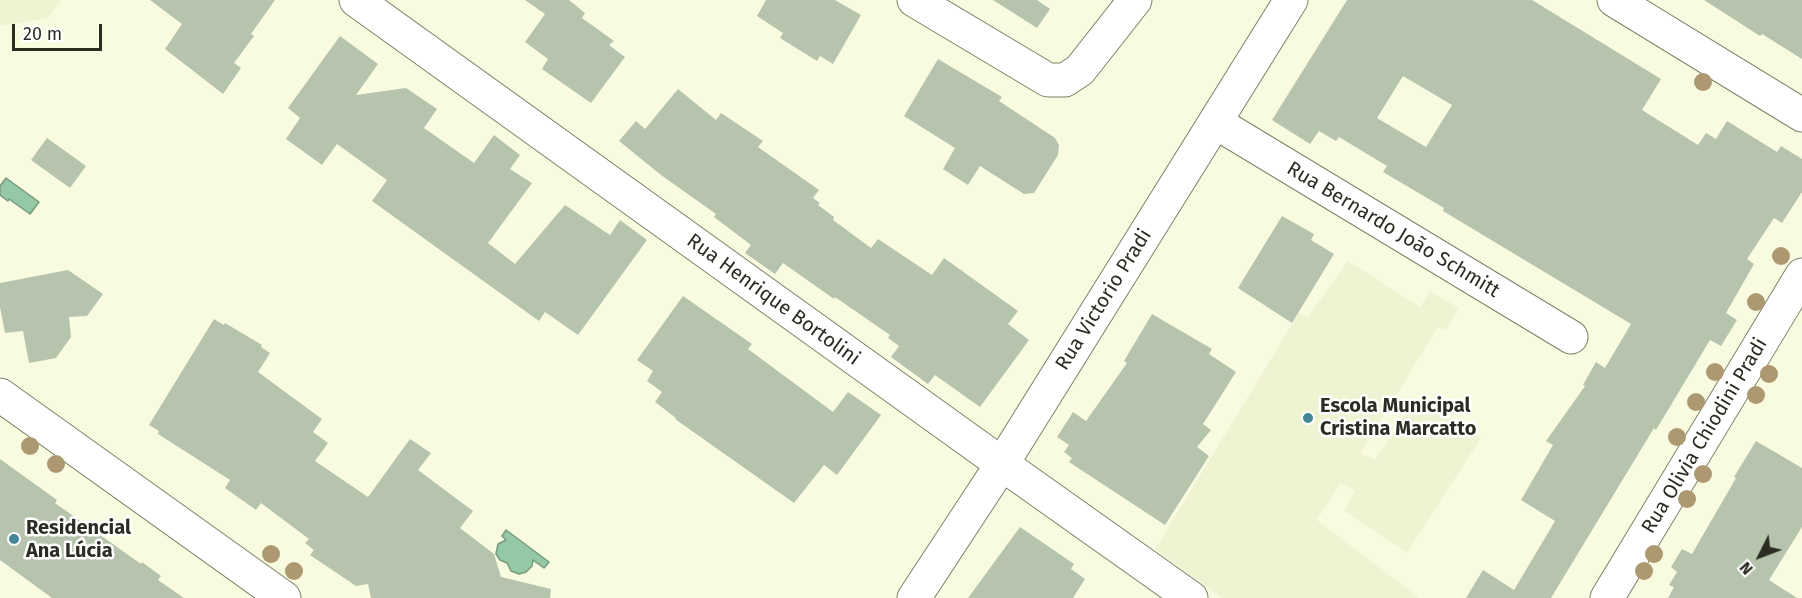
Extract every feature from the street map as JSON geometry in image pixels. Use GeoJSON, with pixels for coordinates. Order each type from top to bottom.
{"type":"FeatureCollection","features":[{"type":"Feature","properties":{"kind":"street","name":"Rua Henrique Bortolini"},"geometry":{"type":"LineString","coordinates":[[356,0],[1191,598]]}},
{"type":"Feature","properties":{"kind":"street"},"geometry":{"type":"LineString","coordinates":[[914,0],[1048,80],[1065,80],[1080,70],[1135,0]]}},
{"type":"Feature","properties":{"kind":"street","name":"Rua Victorio Pradi"},"geometry":{"type":"LineString","coordinates":[[914,598],[1002,464],[1291,0]]}},
{"type":"Feature","properties":{"kind":"street"},"geometry":{"type":"LineString","coordinates":[[1614,0],[1802,115]]}},
{"type":"Feature","properties":{"kind":"street","name":"Rua Bernardo João Schmitt"},"geometry":{"type":"LineString","coordinates":[[1215,122],[1571,337]]}},
{"type":"Feature","properties":{"kind":"street","name":"Rua Olivia Chiodini Pradi"},"geometry":{"type":"LineString","coordinates":[[1607,598],[1802,275]]}},
{"type":"Feature","properties":{"kind":"street"},"geometry":{"type":"LineString","coordinates":[[0,395],[284,598]]}},
{"type":"Feature","properties":{"kind":"shaded area"},"geometry":{"type":"Polygon","coordinates":[[[0,0],[62,0],[47,18],[0,26],[0,0]]]}},
{"type":"Feature","properties":{"kind":"shaded area"},"geometry":{"type":"Polygon","coordinates":[[[6,178],[39,202],[30,214],[0,195],[0,186],[6,178]]]}},
{"type":"Feature","properties":{"kind":"shaded area","name":"Escola Municipal Cristina Marcatto"},"geometry":{"type":"Polygon","coordinates":[[[1348,261],[1420,307],[1430,291],[1459,308],[1446,330],[1438,327],[1361,453],[1375,460],[1416,398],[1481,438],[1407,553],[1344,511],[1355,490],[1341,483],[1317,520],[1417,598],[1222,598],[1155,549],[1299,313],[1308,317],[1348,261]]]}},
{"type":"Feature","properties":{"kind":"shaded area"},"geometry":{"type":"Polygon","coordinates":[[[506,530],[549,562],[544,568],[533,560],[532,566],[526,572],[519,574],[511,571],[507,563],[500,560],[496,554],[498,544],[506,540],[502,536],[506,530]]]}},
{"type":"Feature","properties":{"kind":"building"},"geometry":{"type":"Polygon","coordinates":[[[150,0],[275,0],[251,34],[254,36],[234,63],[241,68],[223,94],[165,49],[182,24],[150,0]]]}},
{"type":"Feature","properties":{"kind":"building"},"geometry":{"type":"Polygon","coordinates":[[[525,0],[569,0],[585,13],[582,18],[614,41],[609,45],[625,57],[591,103],[542,69],[548,59],[525,42],[545,14],[525,0]]]}},
{"type":"Feature","properties":{"kind":"building"},"geometry":{"type":"Polygon","coordinates":[[[766,0],[835,0],[861,15],[833,64],[820,56],[817,61],[780,38],[783,33],[757,16],[766,0]]]}},
{"type":"Feature","properties":{"kind":"building"},"geometry":{"type":"Polygon","coordinates":[[[993,0],[1037,0],[1050,9],[1037,28],[993,0]]]}},
{"type":"Feature","properties":{"kind":"building"},"geometry":{"type":"Polygon","coordinates":[[[1347,0],[1532,0],[1661,79],[1642,110],[1698,145],[1706,133],[1716,139],[1727,121],[1777,152],[1781,146],[1802,159],[1802,192],[1782,223],[1774,218],[1747,259],[1754,264],[1726,313],[1737,320],[1721,346],[1710,340],[1551,598],[1466,598],[1483,570],[1514,590],[1555,521],[1521,500],[1553,445],[1546,441],[1585,386],[1583,385],[1596,362],[1605,368],[1631,324],[1443,211],[1444,208],[1383,172],[1387,166],[1339,137],[1336,141],[1319,131],[1310,144],[1272,120],[1347,0]],[[1403,76],[1377,118],[1426,147],[1452,105],[1403,76]]]}},
{"type":"Feature","properties":{"kind":"building"},"geometry":{"type":"Polygon","coordinates":[[[1704,0],[1802,0],[1802,59],[1762,34],[1760,36],[1704,0]]]}},
{"type":"Feature","properties":{"kind":"building"},"geometry":{"type":"Polygon","coordinates":[[[340,36],[378,64],[356,95],[406,88],[437,109],[424,128],[474,163],[494,135],[520,155],[510,169],[532,183],[488,243],[515,264],[565,205],[610,235],[620,220],[647,240],[578,335],[545,312],[539,321],[372,201],[387,180],[337,144],[322,165],[286,139],[300,118],[288,108],[340,36]]]}},
{"type":"Feature","properties":{"kind":"building"},"geometry":{"type":"Polygon","coordinates":[[[938,59],[1002,97],[999,101],[1055,138],[1059,145],[1058,155],[1034,193],[1024,194],[980,166],[968,185],[943,169],[955,148],[904,116],[938,59]]]}},
{"type":"Feature","properties":{"kind":"building"},"geometry":{"type":"Polygon","coordinates":[[[678,89],[716,120],[721,113],[763,141],[758,147],[819,190],[813,198],[820,203],[818,205],[834,217],[833,220],[871,248],[878,239],[932,275],[944,258],[1018,311],[1008,324],[1029,340],[980,407],[935,375],[928,384],[891,357],[899,346],[888,338],[890,335],[835,297],[834,299],[783,263],[775,274],[745,253],[751,245],[714,217],[716,214],[661,175],[619,141],[636,121],[645,129],[678,89]]]}},
{"type":"Feature","properties":{"kind":"building"},"geometry":{"type":"Polygon","coordinates":[[[47,138],[86,166],[70,188],[31,160],[47,138]]]}},
{"type":"Feature","properties":{"kind":"building"},"geometry":{"type":"Polygon","coordinates":[[[1282,216],[1314,234],[1311,240],[1334,254],[1292,323],[1238,288],[1282,216]]]}},
{"type":"Feature","properties":{"kind":"building"},"geometry":{"type":"Polygon","coordinates":[[[68,270],[103,294],[87,316],[69,317],[71,337],[56,358],[29,363],[23,331],[5,333],[0,307],[0,283],[68,270]]]}},
{"type":"Feature","properties":{"kind":"building"},"geometry":{"type":"Polygon","coordinates":[[[683,296],[752,344],[748,349],[833,412],[848,392],[881,415],[837,475],[824,465],[794,503],[675,419],[655,402],[662,392],[647,381],[653,371],[637,360],[683,296]]]}},
{"type":"Feature","properties":{"kind":"building"},"geometry":{"type":"Polygon","coordinates":[[[1152,314],[1212,349],[1209,354],[1236,372],[1203,424],[1211,430],[1197,447],[1209,456],[1165,525],[1069,462],[1072,458],[1064,452],[1069,445],[1057,437],[1073,412],[1086,421],[1127,363],[1124,361],[1152,314]]]}},
{"type":"Feature","properties":{"kind":"building"},"geometry":{"type":"Polygon","coordinates":[[[214,319],[262,345],[261,347],[270,353],[258,372],[322,419],[313,432],[328,443],[315,461],[368,497],[410,439],[431,453],[418,470],[473,511],[460,528],[494,554],[501,577],[551,589],[550,598],[371,598],[368,584],[356,586],[310,555],[314,550],[305,543],[309,539],[261,503],[256,510],[225,488],[230,480],[158,434],[159,431],[149,425],[214,319]]]}},
{"type":"Feature","properties":{"kind":"building"},"geometry":{"type":"Polygon","coordinates":[[[1756,441],[1802,468],[1802,527],[1769,580],[1797,598],[1668,598],[1674,587],[1669,585],[1677,572],[1671,567],[1682,549],[1692,554],[1756,441]]]}},
{"type":"Feature","properties":{"kind":"building"},"geometry":{"type":"Polygon","coordinates":[[[0,459],[57,500],[55,503],[161,576],[158,580],[184,598],[52,598],[0,560],[0,459]]]}},
{"type":"Feature","properties":{"kind":"building"},"geometry":{"type":"Polygon","coordinates":[[[1020,527],[1074,564],[1071,569],[1085,579],[1073,598],[968,598],[1020,527]]]}},
{"type":"Feature","properties":{"kind":"place","name":"Escola Municipal Cristina Marcatto"},"geometry":{"type":"Point","coordinates":[1308,418]}},
{"type":"Feature","properties":{"kind":"place","name":"Residencial Ana Lúcia"},"geometry":{"type":"Point","coordinates":[14,539]}}]}
